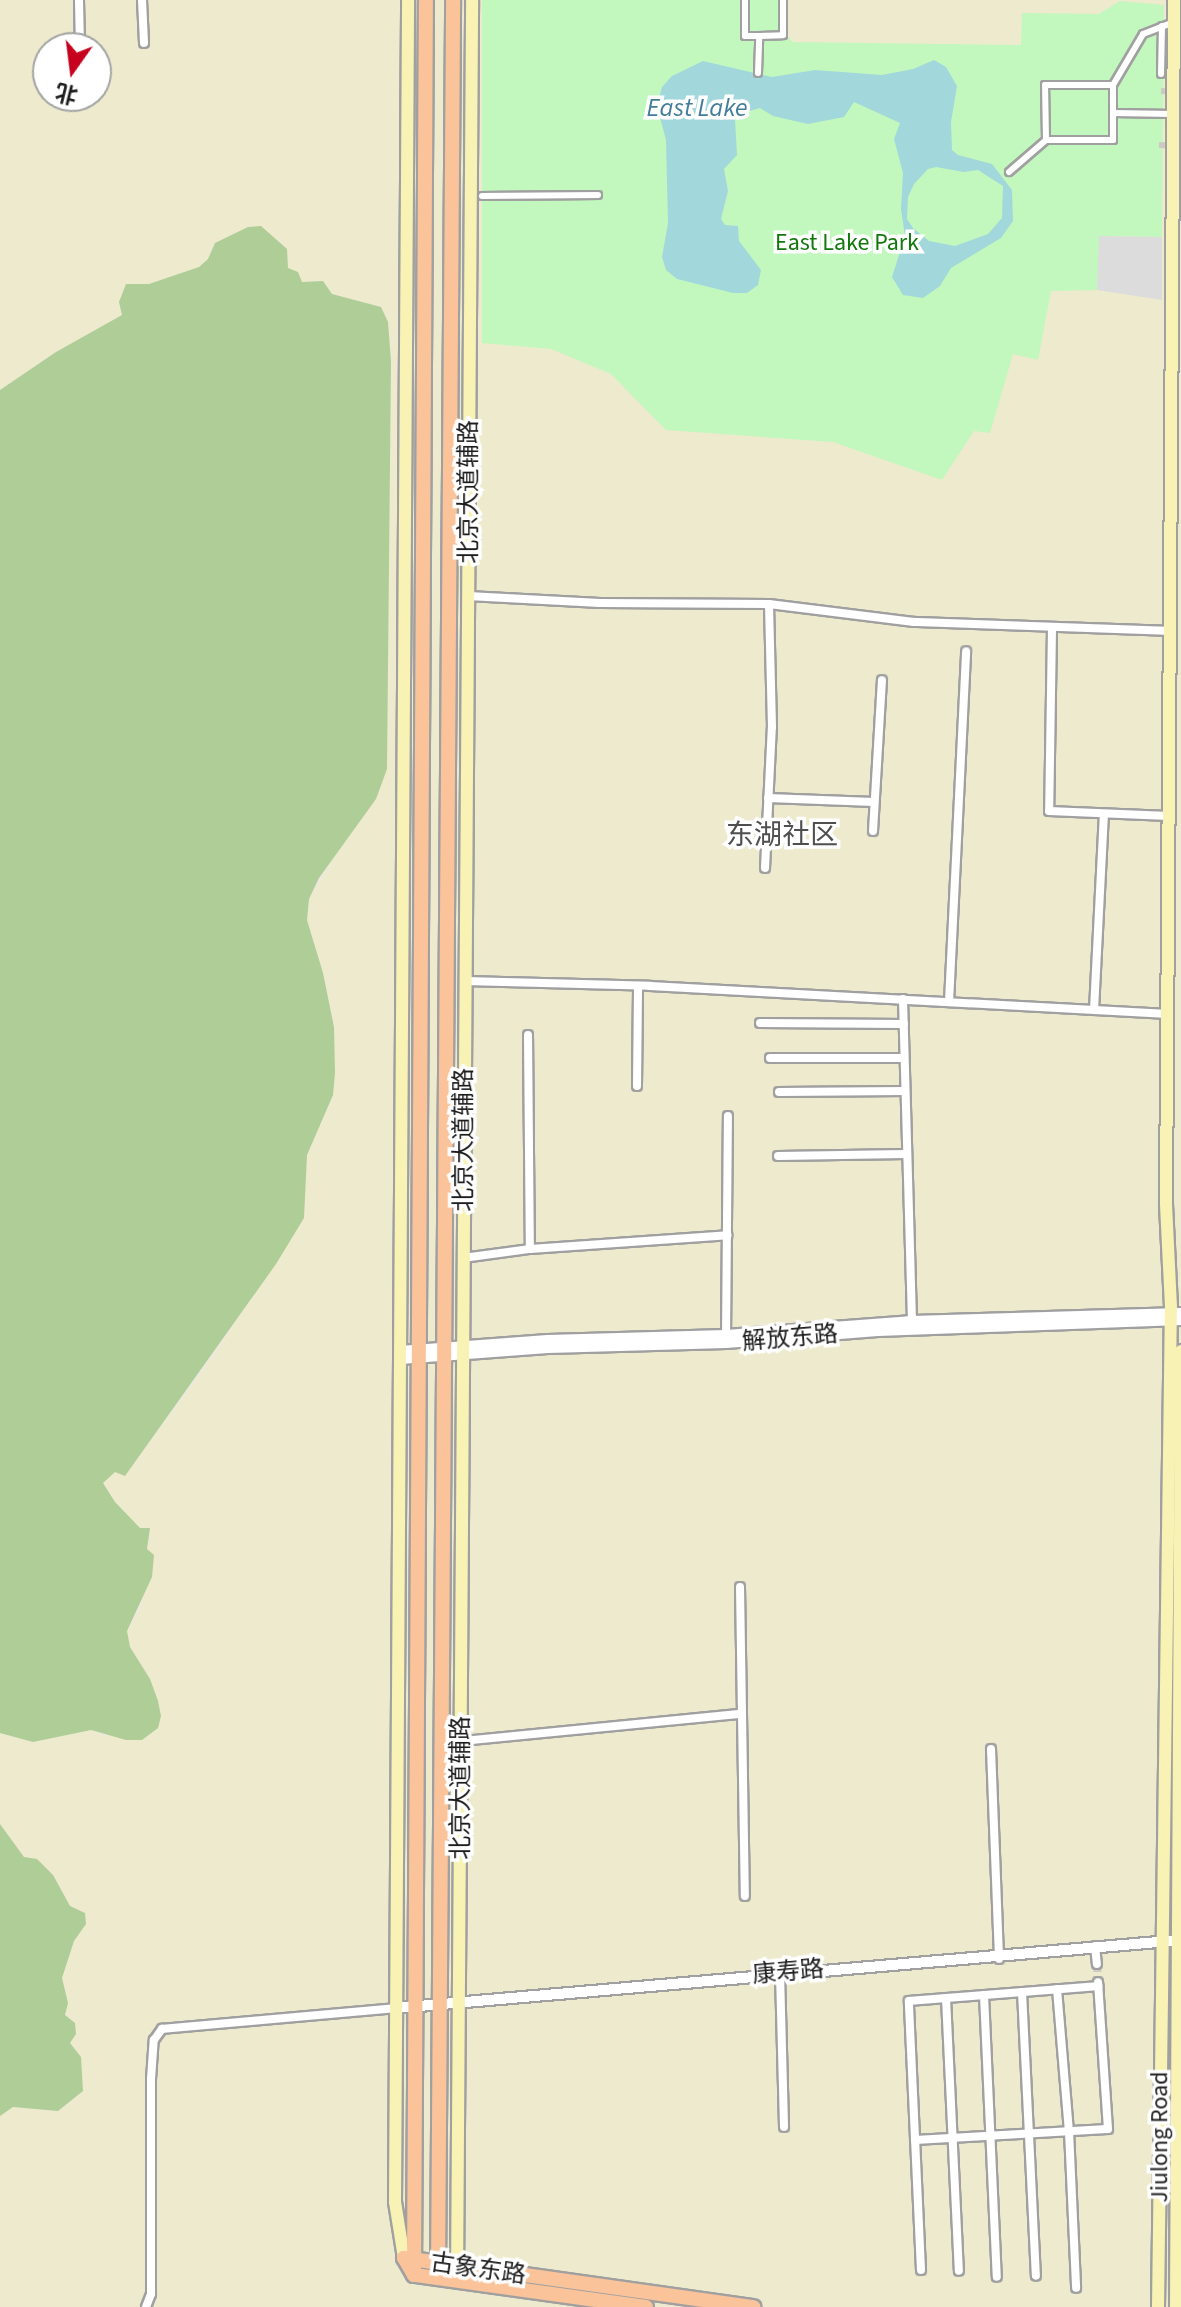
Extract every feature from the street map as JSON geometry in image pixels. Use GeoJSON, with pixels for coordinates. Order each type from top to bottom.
{"type":"FeatureCollection","features":[{"type":"Feature","properties":{"kind":"main road"},"geometry":{"type":"LineString","coordinates":[[408,0],[395,2202],[411,2264]]}},
{"type":"Feature","properties":{"kind":"main road"},"geometry":{"type":"LineString","coordinates":[[411,2264],[426,0]]}},
{"type":"Feature","properties":{"kind":"main road"},"geometry":{"type":"LineString","coordinates":[[438,2270],[453,0]]}},
{"type":"Feature","properties":{"kind":"main road","name":"北京大道辅路"},"geometry":{"type":"LineString","coordinates":[[457,2273],[472,0]]}},
{"type":"Feature","properties":{"kind":"main road","name":"Jiulong Road"},"geometry":{"type":"LineString","coordinates":[[1158,2307],[1161,1944],[1168,1763],[1176,1317],[1166,1203],[1169,631],[1177,121],[1168,24],[1174,0]]}},
{"type":"Feature","properties":{"kind":"main road","name":"Jiulong Road"},"geometry":{"type":"LineString","coordinates":[[1176,2307],[1181,1351]]}},
{"type":"Feature","properties":{"kind":"main road","name":"古象东路"},"geometry":{"type":"LineString","coordinates":[[411,2264],[457,2273],[754,2307]]}},
{"type":"Feature","properties":{"kind":"main road","name":"古象东路"},"geometry":{"type":"LineString","coordinates":[[457,2273],[582,2302],[646,2307]]}},
{"type":"Feature","properties":{"kind":"street"},"geometry":{"type":"LineString","coordinates":[[79,0],[80,32]]}},
{"type":"Feature","properties":{"kind":"street"},"geometry":{"type":"LineString","coordinates":[[142,0],[144,43]]}},
{"type":"Feature","properties":{"kind":"street"},"geometry":{"type":"LineString","coordinates":[[745,0],[745,36],[783,35],[783,0]]}},
{"type":"Feature","properties":{"kind":"street"},"geometry":{"type":"LineString","coordinates":[[1009,172],[1046,140],[1113,140],[1113,85],[1143,34],[1168,24],[1161,74]]}},
{"type":"Feature","properties":{"kind":"street"},"geometry":{"type":"LineString","coordinates":[[758,73],[759,36]]}},
{"type":"Feature","properties":{"kind":"street"},"geometry":{"type":"LineString","coordinates":[[1046,140],[1045,85],[1113,85]]}},
{"type":"Feature","properties":{"kind":"street"},"geometry":{"type":"LineString","coordinates":[[1113,113],[1177,121]]}},
{"type":"Feature","properties":{"kind":"street"},"geometry":{"type":"LineString","coordinates":[[482,196],[598,195]]}},
{"type":"Feature","properties":{"kind":"street"},"geometry":{"type":"LineString","coordinates":[[468,596],[600,603],[769,604],[914,622],[1169,631]]}},
{"type":"Feature","properties":{"kind":"street"},"geometry":{"type":"LineString","coordinates":[[765,868],[772,727],[769,604]]}},
{"type":"Feature","properties":{"kind":"street"},"geometry":{"type":"LineString","coordinates":[[1052,629],[1049,811],[1169,816]]}},
{"type":"Feature","properties":{"kind":"street"},"geometry":{"type":"LineString","coordinates":[[949,1002],[966,651]]}},
{"type":"Feature","properties":{"kind":"street"},"geometry":{"type":"LineString","coordinates":[[873,831],[882,680]]}},
{"type":"Feature","properties":{"kind":"street"},"geometry":{"type":"LineString","coordinates":[[768,798],[874,802]]}},
{"type":"Feature","properties":{"kind":"street"},"geometry":{"type":"LineString","coordinates":[[1094,1010],[1104,814]]}},
{"type":"Feature","properties":{"kind":"street"},"geometry":{"type":"LineString","coordinates":[[465,981],[638,986],[1168,1014]]}},
{"type":"Feature","properties":{"kind":"street"},"geometry":{"type":"LineString","coordinates":[[637,1086],[638,986]]}},
{"type":"Feature","properties":{"kind":"street"},"geometry":{"type":"LineString","coordinates":[[903,999],[912,1325]]}},
{"type":"Feature","properties":{"kind":"street"},"geometry":{"type":"LineString","coordinates":[[760,1023],[904,1024]]}},
{"type":"Feature","properties":{"kind":"street"},"geometry":{"type":"LineString","coordinates":[[528,1035],[530,1249]]}},
{"type":"Feature","properties":{"kind":"street"},"geometry":{"type":"LineString","coordinates":[[770,1058],[904,1058]]}},
{"type":"Feature","properties":{"kind":"street"},"geometry":{"type":"LineString","coordinates":[[779,1092],[905,1091]]}},
{"type":"Feature","properties":{"kind":"street"},"geometry":{"type":"LineString","coordinates":[[726,1339],[728,1116]]}},
{"type":"Feature","properties":{"kind":"street"},"geometry":{"type":"LineString","coordinates":[[778,1156],[906,1154]]}},
{"type":"Feature","properties":{"kind":"street"},"geometry":{"type":"LineString","coordinates":[[463,1258],[530,1249],[728,1235]]}},
{"type":"Feature","properties":{"kind":"street","name":"解放东路"},"geometry":{"type":"LineString","coordinates":[[400,1355],[726,1339],[912,1325],[1176,1317]]}},
{"type":"Feature","properties":{"kind":"street"},"geometry":{"type":"LineString","coordinates":[[740,1587],[745,1896]]}},
{"type":"Feature","properties":{"kind":"street"},"geometry":{"type":"LineString","coordinates":[[442,1743],[740,1714]]}},
{"type":"Feature","properties":{"kind":"street"},"geometry":{"type":"LineString","coordinates":[[991,1749],[999,1956]]}},
{"type":"Feature","properties":{"kind":"street","name":"康寿路"},"geometry":{"type":"LineString","coordinates":[[396,2010],[1179,1943]]}},
{"type":"Feature","properties":{"kind":"street"},"geometry":{"type":"LineString","coordinates":[[1095,1948],[1097,1964]]}},
{"type":"Feature","properties":{"kind":"street"},"geometry":{"type":"LineString","coordinates":[[780,1976],[784,2127]]}},
{"type":"Feature","properties":{"kind":"street"},"geometry":{"type":"LineString","coordinates":[[915,2140],[1108,2129],[1098,1984],[909,2001],[915,2140],[921,2270]]}},
{"type":"Feature","properties":{"kind":"street"},"geometry":{"type":"LineString","coordinates":[[1057,1989],[1069,2131],[1076,2288]]}},
{"type":"Feature","properties":{"kind":"street"},"geometry":{"type":"LineString","coordinates":[[1022,1992],[1036,2276]]}},
{"type":"Feature","properties":{"kind":"street"},"geometry":{"type":"LineString","coordinates":[[984,1995],[993,2136],[997,2277]]}},
{"type":"Feature","properties":{"kind":"street"},"geometry":{"type":"LineString","coordinates":[[946,1998],[959,2271]]}},
{"type":"Feature","properties":{"kind":"street"},"geometry":{"type":"LineString","coordinates":[[146,2307],[151,2294],[151,2079],[154,2040],[162,2029],[396,2010]]}},
{"type":"Feature","properties":{"kind":"green space"},"geometry":{"type":"Polygon","coordinates":[[[0,0],[1181,0],[1181,2307],[0,2307],[0,2116],[13,2107],[58,2111],[83,2091],[81,2057],[70,2043],[62,1978],[74,1941],[86,1924],[70,1906],[53,1875],[37,1860],[24,1857],[0,1824],[0,1733],[33,1742],[91,1730],[109,1737],[150,1679],[130,1646],[127,1631],[142,1605],[150,1529],[140,1528],[115,1502],[103,1483],[115,1471],[126,1475],[215,1353],[304,1218],[307,1155],[333,1095],[334,1027],[323,973],[307,920],[309,899],[387,769],[391,362],[388,322],[381,307],[332,294],[323,281],[302,282],[288,269],[287,249],[228,237],[215,243],[208,259],[199,267],[149,284],[126,284],[122,315],[56,352],[0,390],[0,0]]]}},
{"type":"Feature","properties":{"kind":"green space","name":"East Lake Park"},"geometry":{"type":"Polygon","coordinates":[[[482,0],[783,0],[783,29],[792,42],[1021,45],[1022,13],[1099,14],[1120,1],[1164,5],[1162,237],[1100,236],[1097,290],[1051,291],[1038,360],[1013,354],[990,433],[974,431],[942,480],[833,442],[666,430],[611,374],[551,349],[482,343],[482,0]]]}},
{"type":"Feature","properties":{"kind":"green space"},"geometry":{"type":"Polygon","coordinates":[[[261,226],[287,249],[288,268],[298,272],[302,282],[323,281],[332,294],[381,307],[388,322],[391,362],[387,769],[376,799],[319,878],[309,899],[307,920],[323,973],[334,1027],[335,1073],[333,1095],[307,1155],[304,1218],[276,1264],[125,1476],[115,1472],[103,1483],[115,1502],[140,1528],[150,1528],[147,1549],[154,1555],[152,1577],[127,1631],[130,1647],[150,1679],[158,1701],[161,1716],[158,1728],[142,1740],[126,1740],[91,1730],[33,1742],[0,1733],[0,390],[56,352],[122,315],[119,302],[126,284],[149,284],[199,267],[208,259],[215,243],[248,227],[261,226]]]}},
{"type":"Feature","properties":{"kind":"green space"},"geometry":{"type":"Polygon","coordinates":[[[0,1824],[24,1857],[37,1859],[53,1875],[70,1906],[85,1913],[86,1924],[74,1941],[62,1978],[68,2003],[65,2015],[75,2023],[76,2034],[70,2043],[81,2057],[83,2091],[58,2111],[13,2107],[0,2116],[0,1824]]]}},
{"type":"Feature","properties":{"kind":"shaded area"},"geometry":{"type":"Polygon","coordinates":[[[1099,236],[1162,237],[1162,300],[1097,290],[1099,236]]]}},
{"type":"Feature","properties":{"kind":"water","name":"East Lake"},"geometry":{"type":"Polygon","coordinates":[[[934,60],[946,67],[957,86],[951,122],[952,150],[958,155],[992,164],[1012,190],[1013,221],[1001,238],[951,268],[940,286],[923,298],[903,295],[892,277],[905,236],[901,209],[903,173],[894,139],[900,123],[854,102],[844,117],[808,124],[773,116],[760,108],[739,114],[735,119],[737,155],[724,169],[728,191],[721,219],[725,225],[738,226],[739,241],[761,270],[758,285],[747,293],[733,293],[677,279],[666,270],[662,257],[668,223],[666,140],[657,106],[662,87],[672,76],[703,61],[772,77],[815,70],[882,75],[913,69],[934,60]],[[936,167],[928,169],[914,184],[908,197],[907,219],[929,241],[955,246],[988,234],[1002,218],[1003,186],[978,170],[964,172],[936,167]]]}},
{"type":"Feature","properties":{"kind":"tunnel"},"geometry":{"type":"LineString","coordinates":[[1161,91],[1181,92]]}},
{"type":"Feature","properties":{"kind":"tunnel"},"geometry":{"type":"LineString","coordinates":[[1159,145],[1181,146]]}},
{"type":"Feature","properties":{"kind":"tunnel"},"geometry":{"type":"LineString","coordinates":[[1097,1964],[1098,1981]]}},
{"type":"Feature","properties":{"kind":"district","name":"东湖社区"},"geometry":{"type":"Point","coordinates":[782,835]}}]}
